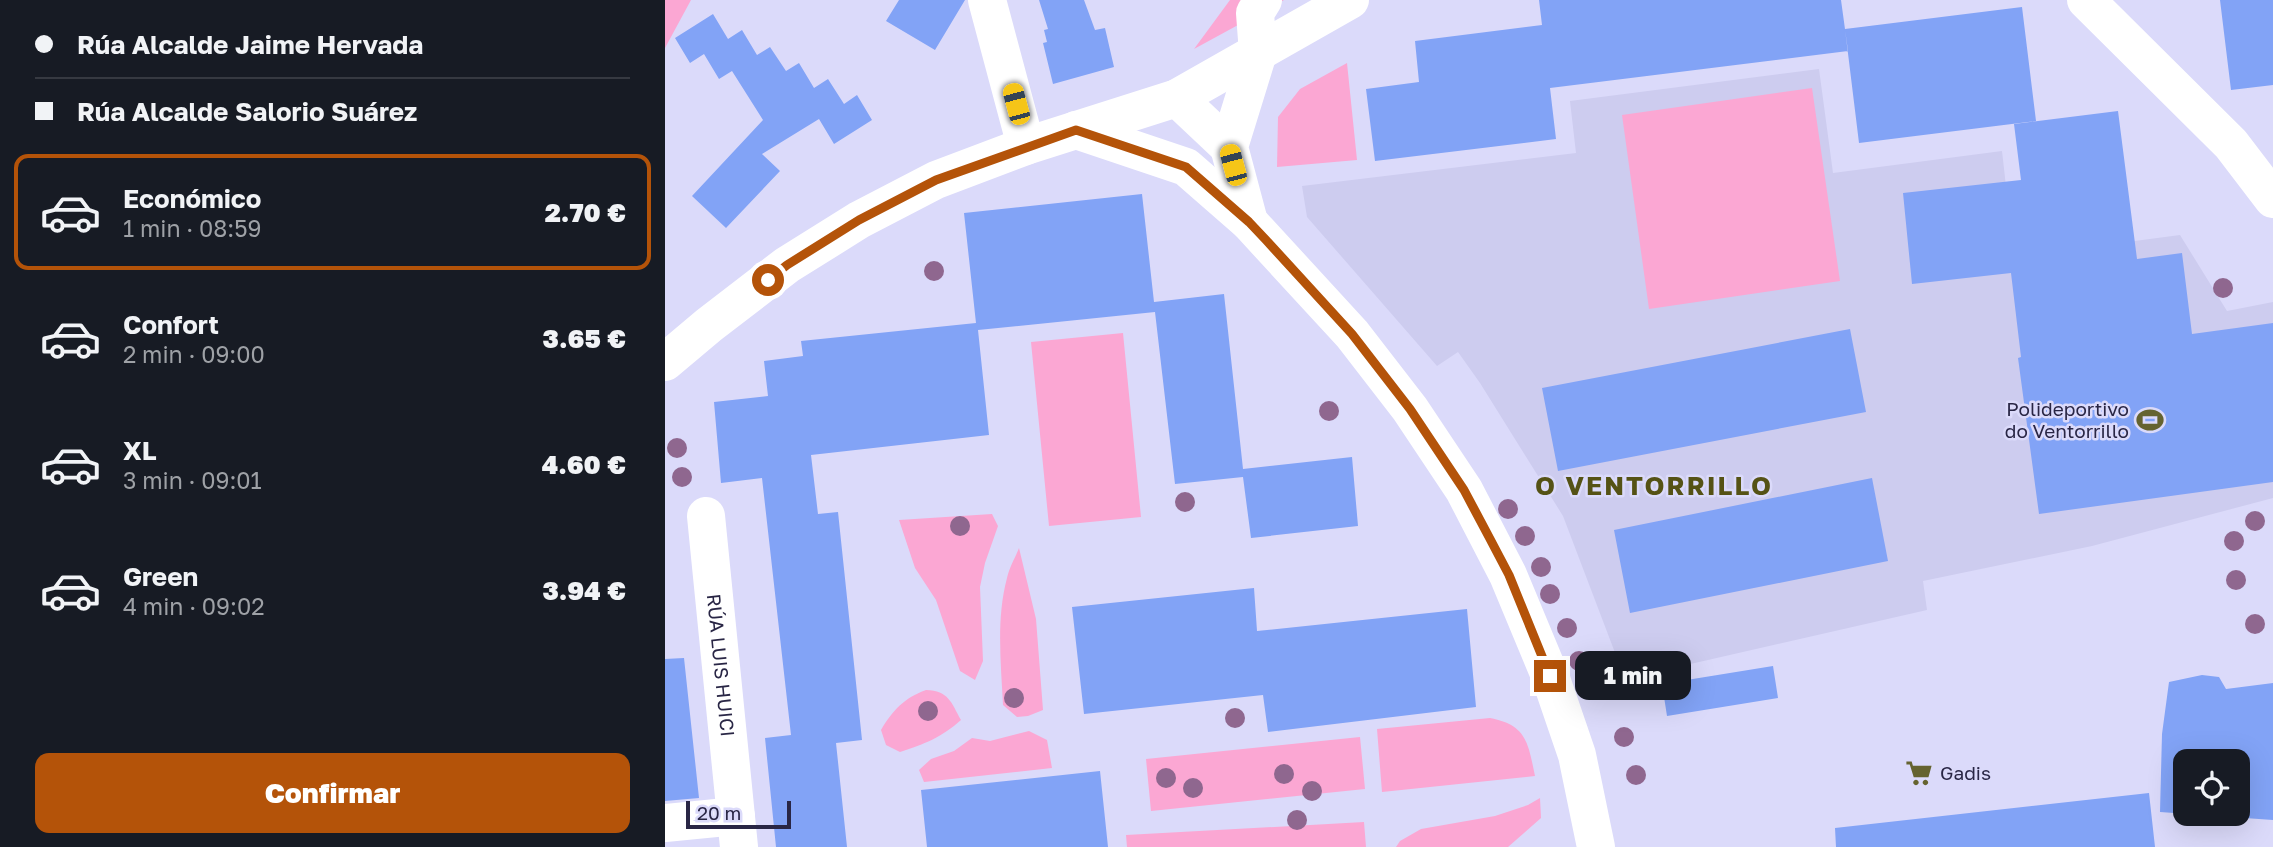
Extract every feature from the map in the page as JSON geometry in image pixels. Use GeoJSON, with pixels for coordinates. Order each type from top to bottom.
{"type":"FeatureCollection","features":[{"type":"Feature","properties":{"kind":"street"},"geometry":{"type":"LineString","coordinates":[[987,0],[1026,146]]}},
{"type":"Feature","properties":{"kind":"street"},"geometry":{"type":"LineString","coordinates":[[1229,147],[1258,52],[1255,13],[1263,0]]}},
{"type":"Feature","properties":{"kind":"street"},"geometry":{"type":"LineString","coordinates":[[2086,0],[2231,144],[2273,199]]}},
{"type":"Feature","properties":{"kind":"street"},"geometry":{"type":"LineString","coordinates":[[665,362],[787,265],[859,220],[936,180],[1026,146],[1177,97],[1345,1]]}},
{"type":"Feature","properties":{"kind":"street"},"geometry":{"type":"LineString","coordinates":[[1177,97],[1229,147],[1249,222]]}},
{"type":"Feature","properties":{"kind":"street"},"geometry":{"type":"LineString","coordinates":[[1177,97],[1186,167]]}},
{"type":"Feature","properties":{"kind":"street"},"geometry":{"type":"LineString","coordinates":[[1076,130],[1186,167],[1249,222],[1352,334],[1410,409],[1464,490],[1509,575],[1550,676],[1577,755],[1596,847]]}},
{"type":"Feature","properties":{"kind":"street","name":"RÚA LUIS HUICI"},"geometry":{"type":"LineString","coordinates":[[665,823],[737,832],[706,516]]}},
{"type":"Feature","properties":{"kind":"shaded area"},"geometry":{"type":"Polygon","coordinates":[[[665,0],[691,0],[665,48],[665,0]]]}},
{"type":"Feature","properties":{"kind":"shaded area"},"geometry":{"type":"Polygon","coordinates":[[[1230,0],[1284,0],[1194,49],[1230,0]]]}},
{"type":"Feature","properties":{"kind":"shaded area"},"geometry":{"type":"Polygon","coordinates":[[[1347,63],[1357,160],[1277,167],[1278,117],[1300,89],[1347,63]]]}},
{"type":"Feature","properties":{"kind":"shaded area"},"geometry":{"type":"Polygon","coordinates":[[[1819,69],[1833,173],[2002,151],[2014,257],[2180,235],[2227,311],[2273,302],[2273,498],[2092,546],[1923,581],[1927,610],[1625,679],[1563,516],[1480,383],[1458,352],[1437,366],[1307,217],[1302,186],[1576,153],[1570,101],[1819,69]]]}},
{"type":"Feature","properties":{"kind":"shaded area"},"geometry":{"type":"Polygon","coordinates":[[[1812,88],[1840,281],[1649,309],[1622,115],[1812,88]]]}},
{"type":"Feature","properties":{"kind":"shaded area"},"geometry":{"type":"Polygon","coordinates":[[[1123,333],[1141,517],[1049,526],[1031,342],[1123,333]]]}},
{"type":"Feature","properties":{"kind":"shaded area"},"geometry":{"type":"Polygon","coordinates":[[[992,514],[998,526],[980,587],[983,661],[975,680],[960,671],[936,600],[915,568],[899,520],[992,514]]]}},
{"type":"Feature","properties":{"kind":"shaded area"},"geometry":{"type":"Polygon","coordinates":[[[1019,548],[1036,619],[1043,710],[1017,717],[1003,705],[1000,642],[1004,594],[1009,570],[1019,548]]]}},
{"type":"Feature","properties":{"kind":"shaded area"},"geometry":{"type":"Polygon","coordinates":[[[926,690],[945,695],[961,720],[925,743],[900,752],[886,745],[881,730],[890,716],[905,701],[926,690]]]}},
{"type":"Feature","properties":{"kind":"shaded area"},"geometry":{"type":"Polygon","coordinates":[[[1490,718],[1512,725],[1524,737],[1535,776],[1382,792],[1377,729],[1490,718]]]}},
{"type":"Feature","properties":{"kind":"shaded area"},"geometry":{"type":"Polygon","coordinates":[[[1029,731],[1047,740],[1052,768],[924,782],[919,770],[931,759],[954,751],[972,738],[990,741],[1029,731]]]}},
{"type":"Feature","properties":{"kind":"shaded area"},"geometry":{"type":"Polygon","coordinates":[[[1360,737],[1365,789],[1151,811],[1146,759],[1360,737]]]}},
{"type":"Feature","properties":{"kind":"shaded area"},"geometry":{"type":"Polygon","coordinates":[[[1540,798],[1541,818],[1508,847],[1396,847],[1400,841],[1421,829],[1495,816],[1540,798]]]}},
{"type":"Feature","properties":{"kind":"shaded area"},"geometry":{"type":"Polygon","coordinates":[[[1364,822],[1366,847],[1127,847],[1126,835],[1364,822]]]}},
{"type":"Feature","properties":{"kind":"building"},"geometry":{"type":"Polygon","coordinates":[[[899,0],[965,0],[935,50],[886,21],[899,0]]]}},
{"type":"Feature","properties":{"kind":"building"},"geometry":{"type":"Polygon","coordinates":[[[1039,0],[1084,0],[1095,30],[1105,28],[1114,67],[1053,84],[1043,43],[1047,42],[1044,30],[1048,29],[1039,0]]]}},
{"type":"Feature","properties":{"kind":"building"},"geometry":{"type":"Polygon","coordinates":[[[1539,0],[1841,0],[1848,51],[1550,88],[1556,139],[1375,161],[1366,89],[1419,82],[1415,41],[1542,25],[1539,0]]]}},
{"type":"Feature","properties":{"kind":"building"},"geometry":{"type":"Polygon","coordinates":[[[2220,0],[2273,0],[2273,85],[2231,90],[2220,0]]]}},
{"type":"Feature","properties":{"kind":"building"},"geometry":{"type":"Polygon","coordinates":[[[2022,7],[2036,121],[1859,143],[1845,29],[2022,7]]]}},
{"type":"Feature","properties":{"kind":"building"},"geometry":{"type":"Polygon","coordinates":[[[713,14],[728,39],[742,30],[757,55],[770,47],[786,71],[799,63],[814,88],[828,79],[844,104],[857,95],[872,120],[834,144],[819,119],[762,154],[780,171],[726,228],[692,196],[763,120],[732,71],[719,79],[704,54],[690,63],[675,38],[713,14]]]}},
{"type":"Feature","properties":{"kind":"building"},"geometry":{"type":"Polygon","coordinates":[[[2118,111],[2137,259],[2182,253],[2192,334],[2273,323],[2273,482],[2039,514],[2018,358],[2021,357],[2011,273],[1912,284],[1903,193],[2021,180],[2014,124],[2118,111]]]}},
{"type":"Feature","properties":{"kind":"building"},"geometry":{"type":"Polygon","coordinates":[[[1142,194],[1154,302],[1224,294],[1243,469],[1352,457],[1358,526],[1251,538],[1243,477],[1175,484],[1155,312],[978,330],[989,435],[811,455],[818,514],[838,512],[862,740],[836,743],[847,847],[776,847],[765,738],[791,735],[762,478],[721,483],[714,402],[768,396],[764,361],[803,356],[801,341],[976,323],[964,213],[1142,194]]]}},
{"type":"Feature","properties":{"kind":"building"},"geometry":{"type":"Polygon","coordinates":[[[1850,329],[1866,412],[1558,471],[1542,388],[1850,329]]]}},
{"type":"Feature","properties":{"kind":"building"},"geometry":{"type":"Polygon","coordinates":[[[1872,478],[1888,561],[1630,613],[1614,530],[1872,478]]]}},
{"type":"Feature","properties":{"kind":"building"},"geometry":{"type":"Polygon","coordinates":[[[1254,588],[1257,631],[1467,609],[1476,707],[1268,732],[1263,695],[1084,714],[1072,607],[1254,588]]]}},
{"type":"Feature","properties":{"kind":"building"},"geometry":{"type":"Polygon","coordinates":[[[684,658],[699,798],[665,801],[665,659],[684,658]]]}},
{"type":"Feature","properties":{"kind":"building"},"geometry":{"type":"Polygon","coordinates":[[[1773,666],[1778,698],[1667,716],[1662,684],[1773,666]]]}},
{"type":"Feature","properties":{"kind":"building"},"geometry":{"type":"Polygon","coordinates":[[[2202,675],[2219,677],[2226,689],[2273,683],[2273,820],[2250,818],[2250,749],[2173,749],[2173,813],[2160,812],[2162,734],[2169,682],[2202,675]]]}},
{"type":"Feature","properties":{"kind":"building"},"geometry":{"type":"Polygon","coordinates":[[[1100,771],[1108,847],[927,847],[921,790],[1100,771]]]}},
{"type":"Feature","properties":{"kind":"building"},"geometry":{"type":"Polygon","coordinates":[[[2149,793],[2155,847],[1836,847],[1835,828],[2149,793]]]}},
{"type":"Feature","properties":{"kind":"place","name":"Polideportivo do Ventorrillo"},"geometry":{"type":"Point","coordinates":[2150,420]}},
{"type":"Feature","properties":{"kind":"place","name":"Gadis"},"geometry":{"type":"Point","coordinates":[1919,773]}},
{"type":"Feature","properties":{"kind":"district","name":"O VENTORRILLO"},"geometry":{"type":"Point","coordinates":[1654,486]}},
{"type":"Feature","properties":{"kind":"route"},"geometry":{"type":"LineString","coordinates":[[768,280],[859,220],[936,180],[1076,130],[1186,167],[1266,240],[1352,334],[1410,409],[1464,490],[1509,575],[1550,676]]}}]}
